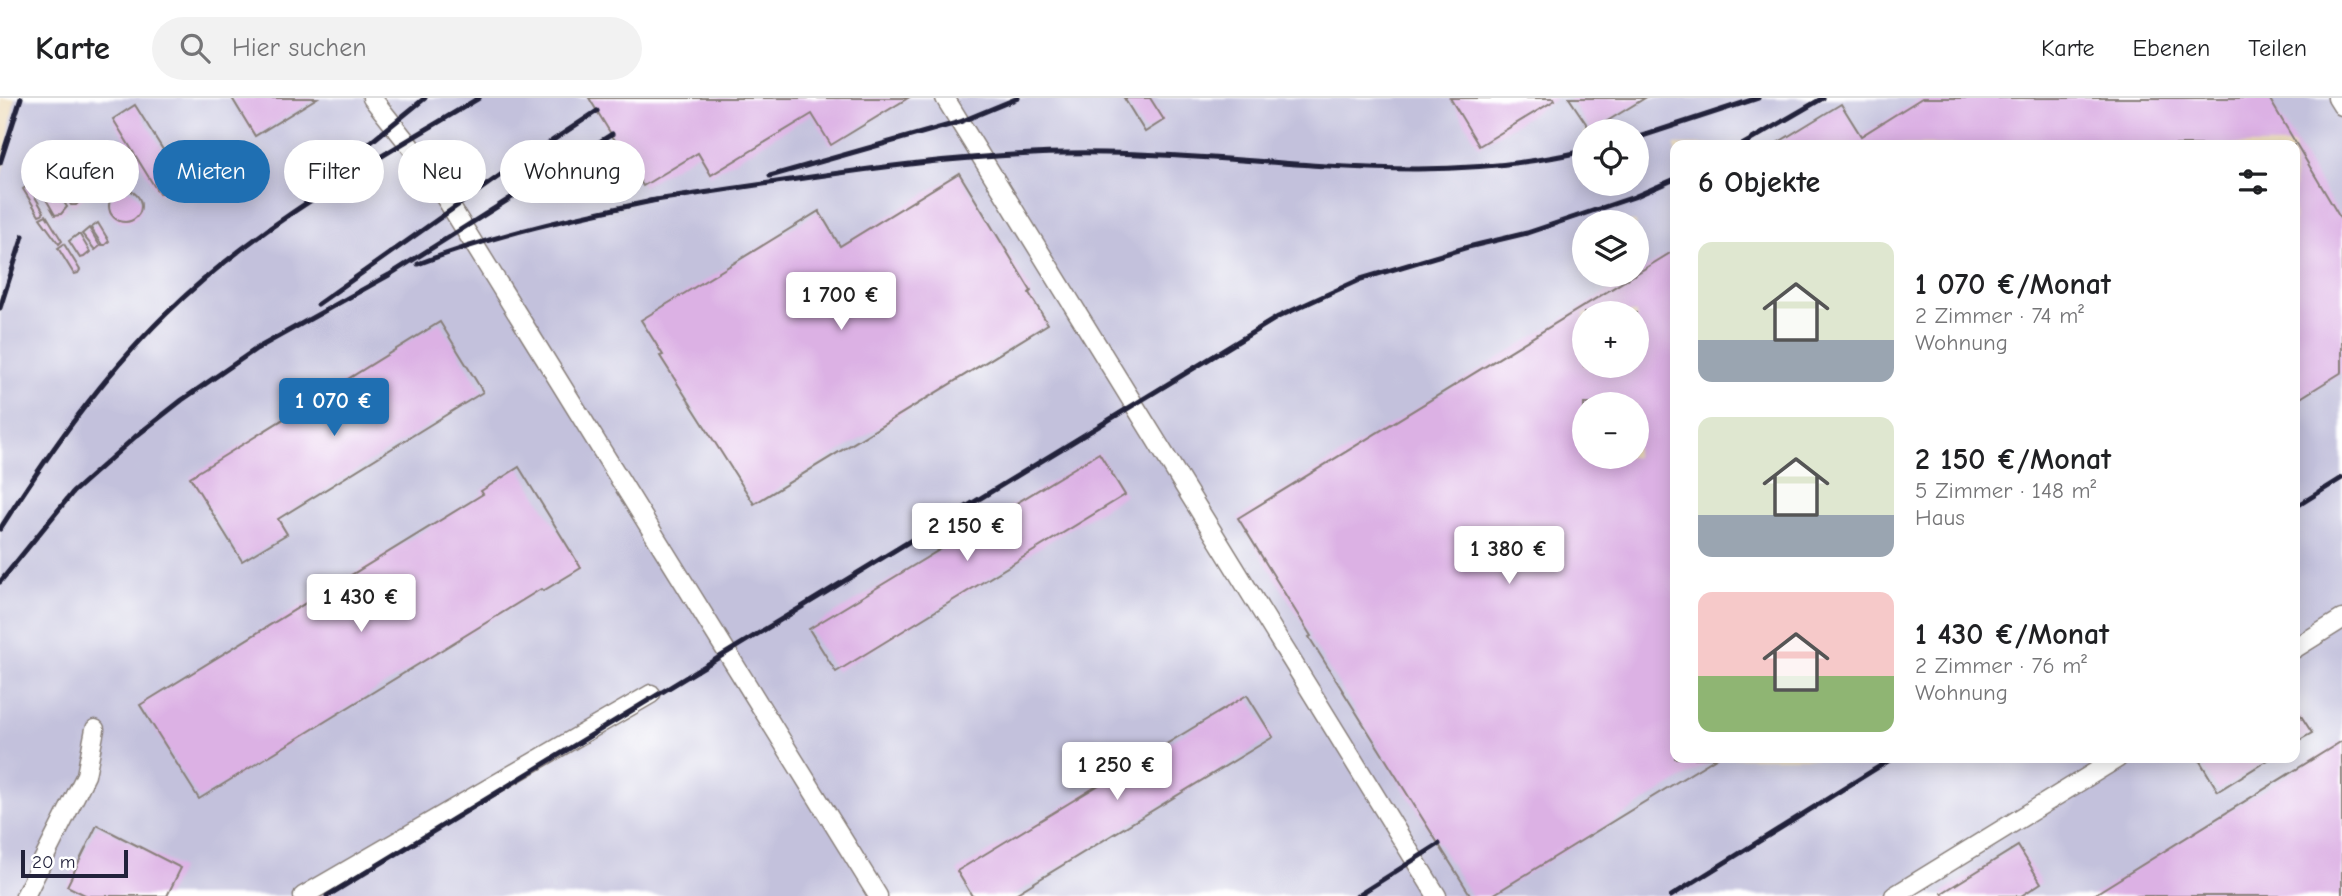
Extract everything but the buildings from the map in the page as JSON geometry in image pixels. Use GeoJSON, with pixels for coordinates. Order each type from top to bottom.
{"type":"FeatureCollection","features":[{"type":"Feature","properties":{"kind":"lane"},"geometry":{"type":"LineString","coordinates":[[372,98],[425,165],[878,896]]}},
{"type":"Feature","properties":{"kind":"lane"},"geometry":{"type":"LineString","coordinates":[[945,98],[1437,896]]}},
{"type":"Feature","properties":{"kind":"lane"},"geometry":{"type":"LineString","coordinates":[[2337,98],[2342,106]]}},
{"type":"Feature","properties":{"kind":"lane"},"geometry":{"type":"LineString","coordinates":[[2300,645],[2342,620]]}},
{"type":"Feature","properties":{"kind":"lane"},"geometry":{"type":"LineString","coordinates":[[303,896],[651,694]]}},
{"type":"Feature","properties":{"kind":"lane"},"geometry":{"type":"LineString","coordinates":[[28,895],[86,775],[95,729]]}},
{"type":"Feature","properties":{"kind":"lane"},"geometry":{"type":"LineString","coordinates":[[1894,896],[2110,763]]}},
{"type":"Feature","properties":{"kind":"shaded area"},"geometry":{"type":"Polygon","coordinates":[[[15,98],[2342,98],[2342,896],[0,896],[0,184],[15,98]]]}},
{"type":"Feature","properties":{"kind":"railway"},"geometry":{"type":"LineString","coordinates":[[0,163],[21,98]]}},
{"type":"Feature","properties":{"kind":"railway"},"geometry":{"type":"LineString","coordinates":[[373,140],[425,98]]}},
{"type":"Feature","properties":{"kind":"railway"},"geometry":{"type":"LineString","coordinates":[[0,529],[56,445],[97,391],[142,339],[200,283],[275,224],[479,98]]}},
{"type":"Feature","properties":{"kind":"railway"},"geometry":{"type":"LineString","coordinates":[[770,176],[960,122],[1018,98]]}},
{"type":"Feature","properties":{"kind":"railway"},"geometry":{"type":"LineString","coordinates":[[1649,134],[1758,98]]}},
{"type":"Feature","properties":{"kind":"railway"},"geometry":{"type":"LineString","coordinates":[[1751,140],[1823,98]]}},
{"type":"Feature","properties":{"kind":"railway"},"geometry":{"type":"LineString","coordinates":[[318,304],[502,174],[597,111]]}},
{"type":"Feature","properties":{"kind":"railway"},"geometry":{"type":"LineString","coordinates":[[0,582],[73,492],[182,400],[256,349],[389,275],[612,134]]}},
{"type":"Feature","properties":{"kind":"railway"},"geometry":{"type":"LineString","coordinates":[[649,201],[935,161],[1049,153],[1166,155],[1404,169],[1463,168],[1523,162],[1572,153]]}},
{"type":"Feature","properties":{"kind":"railway"},"geometry":{"type":"LineString","coordinates":[[327,896],[1278,317],[1361,279],[1468,247],[1527,233],[1634,197],[1670,181]]}},
{"type":"Feature","properties":{"kind":"railway"},"geometry":{"type":"LineString","coordinates":[[418,264],[506,235],[657,200]]}},
{"type":"Feature","properties":{"kind":"railway"},"geometry":{"type":"LineString","coordinates":[[0,308],[23,236]]}},
{"type":"Feature","properties":{"kind":"railway"},"geometry":{"type":"LineString","coordinates":[[2300,504],[2342,478]]}},
{"type":"Feature","properties":{"kind":"railway"},"geometry":{"type":"LineString","coordinates":[[1671,896],[1885,763]]}},
{"type":"Feature","properties":{"kind":"railway"},"geometry":{"type":"LineString","coordinates":[[1357,896],[1439,844]]}}]}
